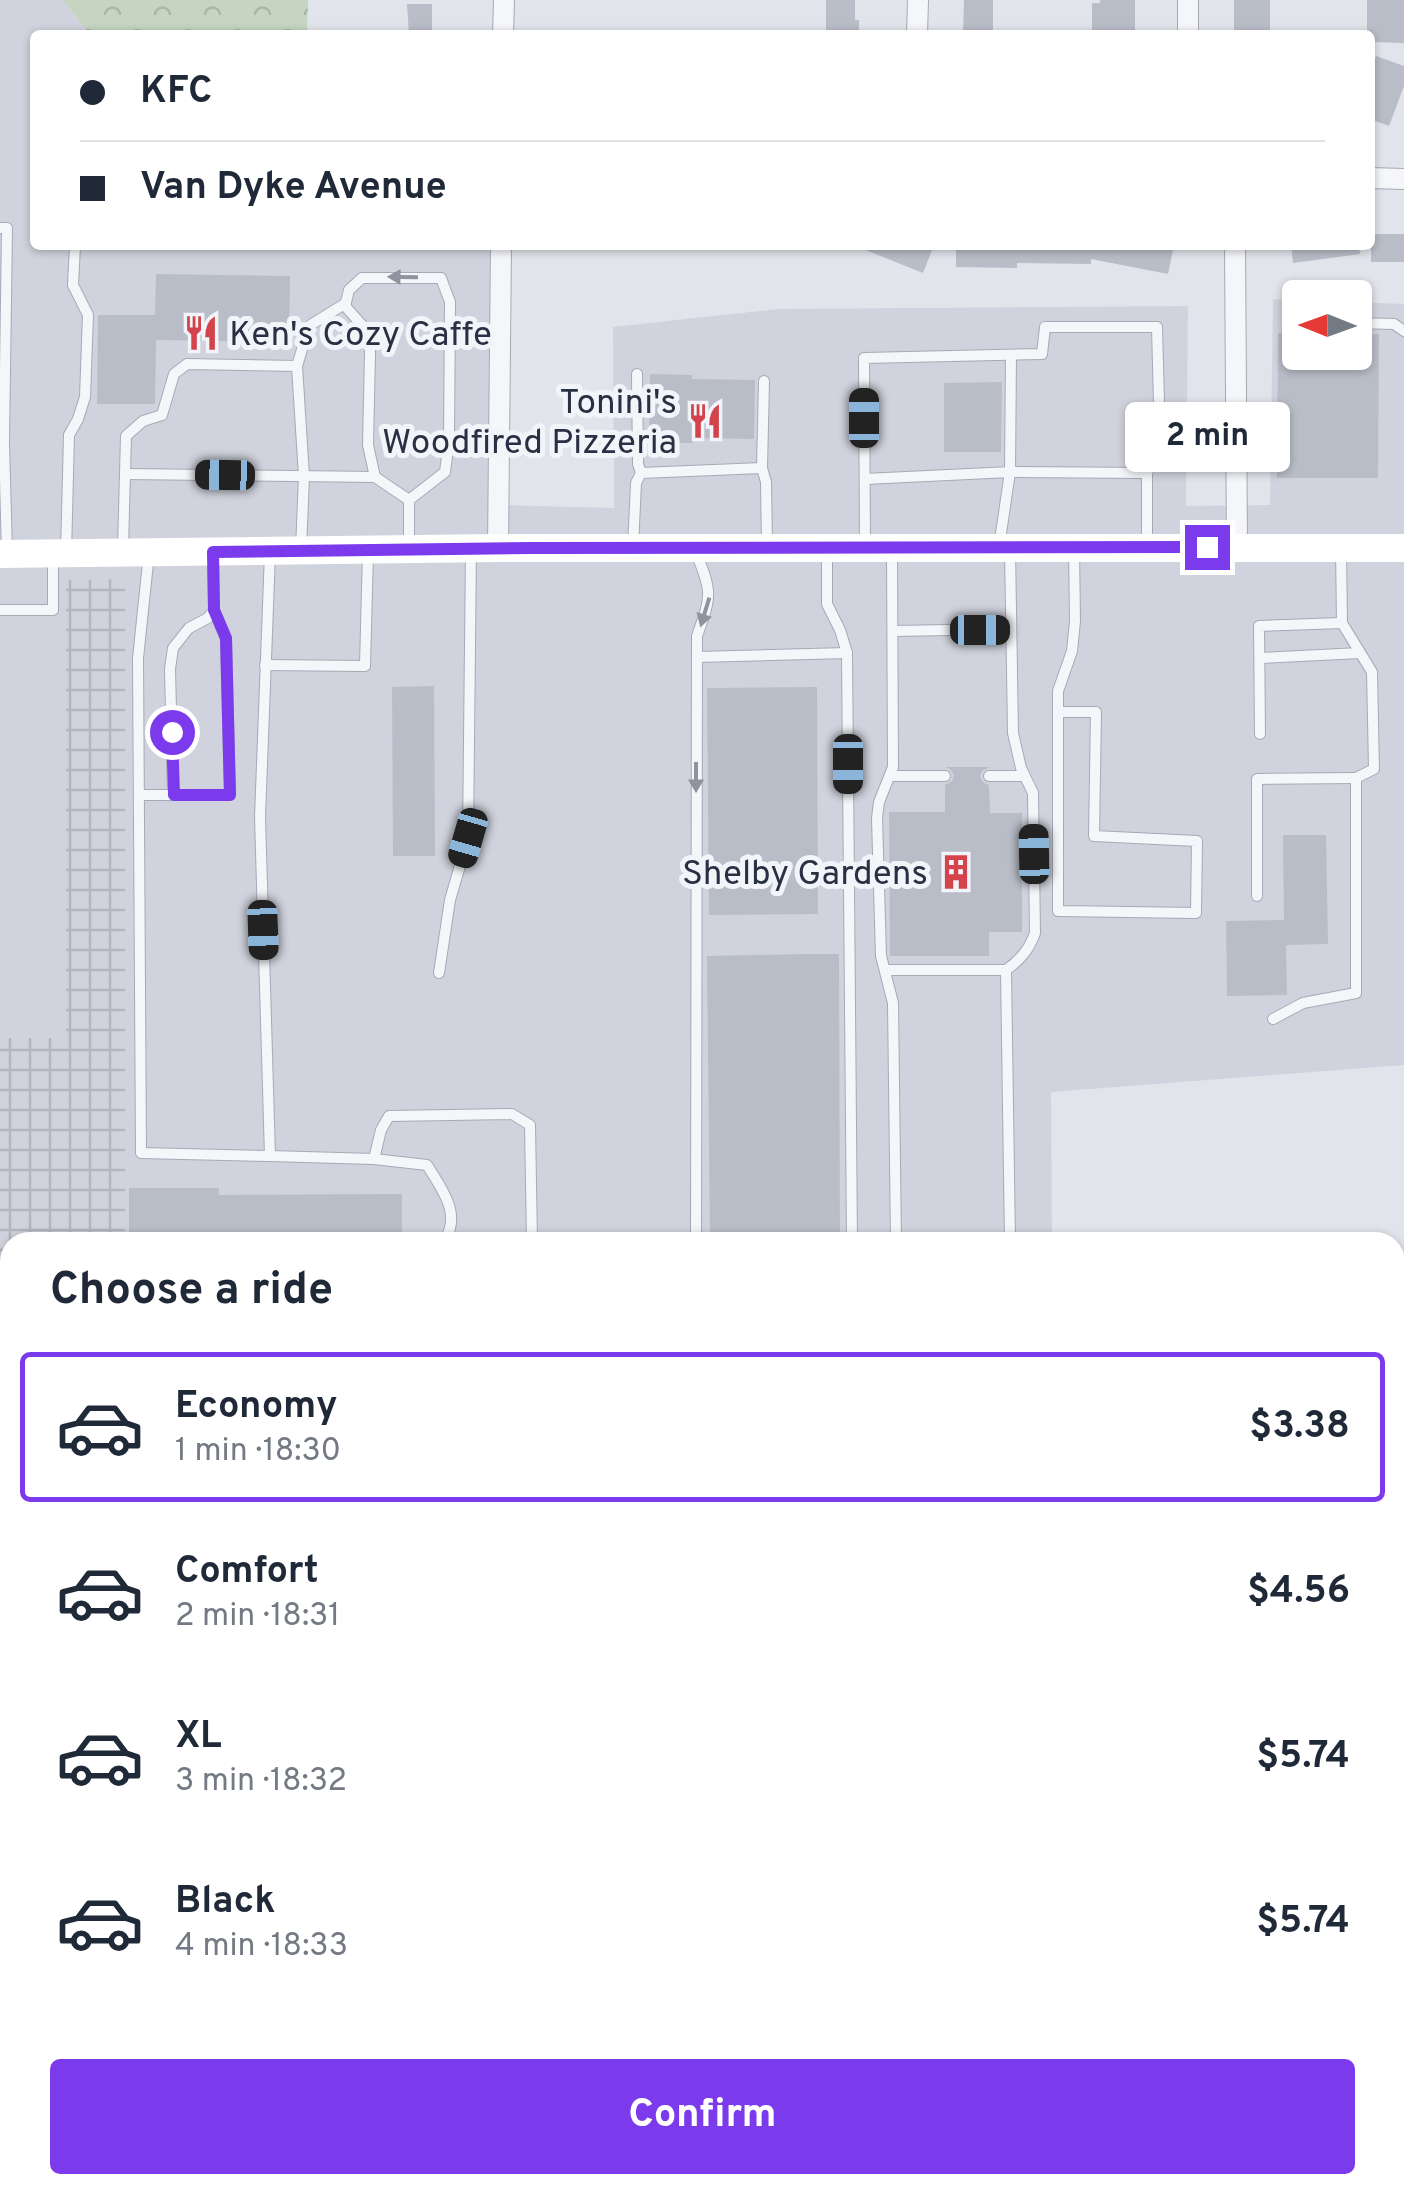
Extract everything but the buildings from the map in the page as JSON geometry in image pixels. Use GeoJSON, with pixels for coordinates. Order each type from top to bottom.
{"type":"FeatureCollection","features":[{"type":"Feature","properties":{"kind":"main road"},"geometry":{"type":"LineString","coordinates":[[4,554],[485,548],[1404,548]]}},
{"type":"Feature","properties":{"kind":"street"},"geometry":{"type":"LineString","coordinates":[[504,0],[504,30]]}},
{"type":"Feature","properties":{"kind":"street"},"geometry":{"type":"LineString","coordinates":[[917,30],[918,0]]}},
{"type":"Feature","properties":{"kind":"street"},"geometry":{"type":"LineString","coordinates":[[1188,0],[1188,30]]}},
{"type":"Feature","properties":{"kind":"street"},"geometry":{"type":"LineString","coordinates":[[1375,178],[1404,179]]}},
{"type":"Feature","properties":{"kind":"street"},"geometry":{"type":"LineString","coordinates":[[485,548],[501,250]]}},
{"type":"Feature","properties":{"kind":"street"},"geometry":{"type":"LineString","coordinates":[[1235,250],[1237,547]]}},
{"type":"Feature","properties":{"kind":"lane"},"geometry":{"type":"LineString","coordinates":[[0,228],[7,228],[3,282],[4,554]]}},
{"type":"Feature","properties":{"kind":"lane"},"geometry":{"type":"LineString","coordinates":[[0,610],[53,610],[69,436],[84,397],[88,315],[73,285],[75,250]]}},
{"type":"Feature","properties":{"kind":"lane"},"geometry":{"type":"LineString","coordinates":[[375,477],[368,445],[368,333],[345,306],[349,290],[362,278],[441,278],[450,302],[449,441],[444,472],[409,500]]}},
{"type":"Feature","properties":{"kind":"lane"},"geometry":{"type":"LineString","coordinates":[[300,551],[304,476],[297,366],[308,326],[346,303]]}},
{"type":"Feature","properties":{"kind":"lane"},"geometry":{"type":"LineString","coordinates":[[1372,323],[1394,324],[1404,331]]}},
{"type":"Feature","properties":{"kind":"lane"},"geometry":{"type":"LineString","coordinates":[[896,1232],[893,1003],[880,956],[877,818],[893,767],[893,631],[864,480],[864,358],[1042,354],[1045,327],[1157,328],[1160,441],[1147,473],[1147,548]]}},
{"type":"Feature","properties":{"kind":"lane"},"geometry":{"type":"LineString","coordinates":[[884,970],[1006,970],[1030,947],[1035,933],[1033,793],[1024,776],[1014,733],[1005,548],[1011,355]]}},
{"type":"Feature","properties":{"kind":"lane"},"geometry":{"type":"LineString","coordinates":[[297,366],[187,364],[174,374],[162,415],[142,421],[126,436],[125,474],[136,554],[142,1153],[374,1159],[428,1165],[450,1203],[450,1232]]}},
{"type":"Feature","properties":{"kind":"lane"},"geometry":{"type":"LineString","coordinates":[[637,374],[638,464],[642,473]]}},
{"type":"Feature","properties":{"kind":"lane"},"geometry":{"type":"LineString","coordinates":[[764,381],[762,468],[766,482],[767,548]]}},
{"type":"Feature","properties":{"kind":"lane"},"geometry":{"type":"LineString","coordinates":[[642,473],[762,468]]}},
{"type":"Feature","properties":{"kind":"lane"},"geometry":{"type":"LineString","coordinates":[[864,480],[1010,472],[1147,473]]}},
{"type":"Feature","properties":{"kind":"lane"},"geometry":{"type":"LineString","coordinates":[[633,548],[636,483],[642,473]]}},
{"type":"Feature","properties":{"kind":"lane"},"geometry":{"type":"LineString","coordinates":[[125,474],[375,477],[409,500]]}},
{"type":"Feature","properties":{"kind":"lane"},"geometry":{"type":"LineString","coordinates":[[409,500],[409,549]]}},
{"type":"Feature","properties":{"kind":"lane"},"geometry":{"type":"LineString","coordinates":[[440,974],[450,900],[468,838],[485,548]]}},
{"type":"Feature","properties":{"kind":"lane"},"geometry":{"type":"LineString","coordinates":[[693,548],[708,581],[710,598],[696,636],[696,1232]]}},
{"type":"Feature","properties":{"kind":"lane"},"geometry":{"type":"LineString","coordinates":[[827,548],[828,604],[848,653],[852,1232]]}},
{"type":"Feature","properties":{"kind":"lane"},"geometry":{"type":"LineString","coordinates":[[1058,712],[1096,712],[1094,836],[1198,840],[1196,913],[1058,911],[1058,712],[1058,691],[1072,651],[1074,548]]}},
{"type":"Feature","properties":{"kind":"lane"},"geometry":{"type":"LineString","coordinates":[[1257,896],[1256,779],[1356,778],[1374,768],[1372,672],[1342,624],[1341,548]]}},
{"type":"Feature","properties":{"kind":"lane"},"geometry":{"type":"LineString","coordinates":[[266,665],[365,666],[368,550]]}},
{"type":"Feature","properties":{"kind":"lane"},"geometry":{"type":"LineString","coordinates":[[139,795],[230,795],[226,638],[214,610],[213,552]]}},
{"type":"Feature","properties":{"kind":"lane"},"geometry":{"type":"LineString","coordinates":[[270,552],[260,817],[270,1156]]}},
{"type":"Feature","properties":{"kind":"lane"},"geometry":{"type":"LineString","coordinates":[[174,795],[170,669],[173,648],[189,628],[214,610]]}},
{"type":"Feature","properties":{"kind":"lane"},"geometry":{"type":"LineString","coordinates":[[1260,734],[1260,626],[1342,624]]}},
{"type":"Feature","properties":{"kind":"lane"},"geometry":{"type":"LineString","coordinates":[[893,631],[1011,630]]}},
{"type":"Feature","properties":{"kind":"lane"},"geometry":{"type":"LineString","coordinates":[[696,656],[848,653]]}},
{"type":"Feature","properties":{"kind":"lane"},"geometry":{"type":"LineString","coordinates":[[1260,658],[1360,653]]}},
{"type":"Feature","properties":{"kind":"lane"},"geometry":{"type":"LineString","coordinates":[[890,776],[945,776]]}},
{"type":"Feature","properties":{"kind":"lane"},"geometry":{"type":"LineString","coordinates":[[989,776],[1024,776]]}},
{"type":"Feature","properties":{"kind":"lane"},"geometry":{"type":"LineString","coordinates":[[1273,1019],[1303,1003],[1356,993],[1356,778]]}},
{"type":"Feature","properties":{"kind":"lane"},"geometry":{"type":"LineString","coordinates":[[1006,970],[1010,1232]]}},
{"type":"Feature","properties":{"kind":"lane"},"geometry":{"type":"LineString","coordinates":[[374,1159],[389,1116],[512,1114],[530,1125],[532,1232]]}},
{"type":"Feature","properties":{"kind":"shaded area"},"geometry":{"type":"Polygon","coordinates":[[[0,0],[63,0],[86,30],[30,30],[30,250],[501,250],[499,505],[614,508],[613,327],[778,309],[1188,306],[1186,506],[1270,505],[1273,299],[1282,299],[1282,370],[1372,370],[1372,303],[1404,304],[1404,1065],[1051,1092],[1052,1232],[125,1232],[124,579],[66,581],[66,1038],[0,1038],[0,0]]]}},
{"type":"Feature","properties":{"kind":"shaded area"},"geometry":{"type":"Polygon","coordinates":[[[125,579],[125,1232],[0,1232],[0,1038],[66,1038],[66,580],[125,579]]]}},
{"type":"Feature","properties":{"kind":"green space"},"geometry":{"type":"Polygon","coordinates":[[[63,0],[308,0],[307,30],[86,30],[63,0]]]}},
{"type":"Feature","properties":{"kind":"place","name":"Ken's Cozy Caffe"},"geometry":{"type":"Point","coordinates":[201,333]}},
{"type":"Feature","properties":{"kind":"place","name":"Tonini's Woodfired Pizzeria"},"geometry":{"type":"Point","coordinates":[705,421]}},
{"type":"Feature","properties":{"kind":"place","name":"Shelby Gardens"},"geometry":{"type":"Point","coordinates":[956,872]}},
{"type":"Feature","properties":{"kind":"route"},"geometry":{"type":"LineString","coordinates":[[172,732],[174,795],[230,795],[226,638],[214,610],[213,552],[1207,547]]}}]}
